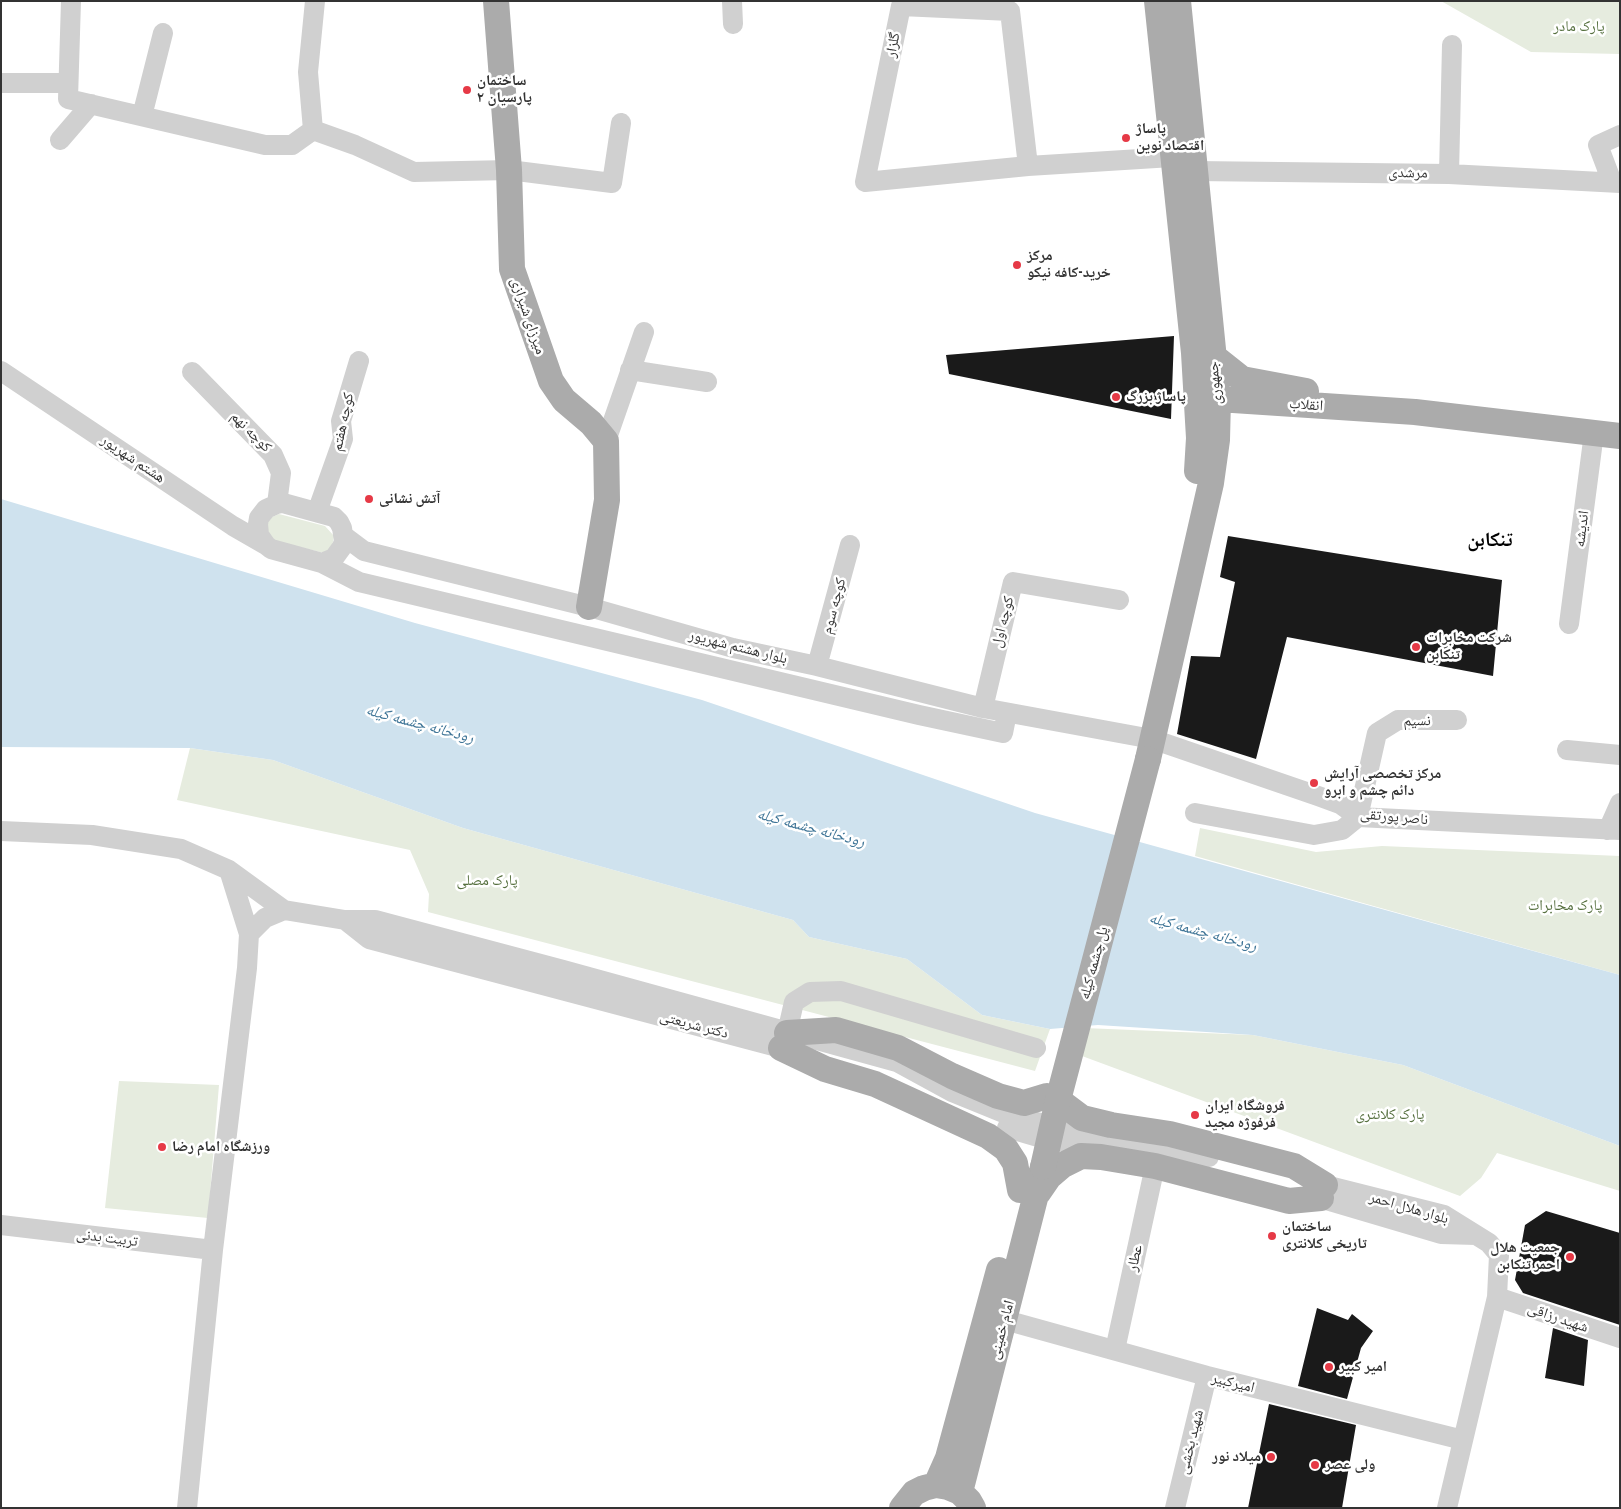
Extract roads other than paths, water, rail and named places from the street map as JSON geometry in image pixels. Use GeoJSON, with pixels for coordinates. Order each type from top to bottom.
{"type":"FeatureCollection","features":[{"type":"Feature","properties":{"kind":"main road","name":"میرزای شیرازی"},"geometry":{"type":"LineString","coordinates":[[496,1],[509,170],[512,269],[551,381],[564,400],[591,423],[606,441]]}},
{"type":"Feature","properties":{"kind":"main road","name":"جمهوری"},"geometry":{"type":"LineString","coordinates":[[1143,748],[1211,483],[1217,440],[1208,400],[1194,353],[1157,1]]}},
{"type":"Feature","properties":{"kind":"main road","name":"جمهوری"},"geometry":{"type":"LineString","coordinates":[[1178,1],[1213,356],[1208,400]]}},
{"type":"Feature","properties":{"kind":"main road","name":"انقلاب"},"geometry":{"type":"LineString","coordinates":[[1213,356],[1242,379],[1415,412]]}},
{"type":"Feature","properties":{"kind":"main road","name":"انقلاب"},"geometry":{"type":"LineString","coordinates":[[1208,400],[1415,412],[1620,436]]}},
{"type":"Feature","properties":{"kind":"main road"},"geometry":{"type":"LineString","coordinates":[[589,607],[607,500],[606,441]]}},
{"type":"Feature","properties":{"kind":"main road","name":"پل چشمه کیله"},"geometry":{"type":"LineString","coordinates":[[1037,1166],[1052,1098],[1143,748]]}},
{"type":"Feature","properties":{"kind":"main road"},"geometry":{"type":"LineString","coordinates":[[784,1040],[836,1030],[898,1048],[952,1076],[998,1096],[1024,1103],[1052,1098],[1082,1118],[1111,1125],[1170,1134],[1294,1166],[1323,1191]]}},
{"type":"Feature","properties":{"kind":"main road"},"geometry":{"type":"LineString","coordinates":[[784,1040],[825,1069],[875,1084],[988,1136],[1006,1149],[1015,1163],[1028,1193],[1063,1165],[1082,1156],[1101,1157],[1156,1166],[1289,1201],[1323,1191]]}},
{"type":"Feature","properties":{"kind":"main road","name":"امام خمینی"},"geometry":{"type":"LineString","coordinates":[[956,1495],[948,1458],[1037,1166]]}},
{"type":"Feature","properties":{"kind":"main road","name":"امام خمینی"},"geometry":{"type":"LineString","coordinates":[[956,1495],[1005,1320],[1028,1193]]}},
{"type":"Feature","properties":{"kind":"main road"},"geometry":{"type":"LineString","coordinates":[[902,1508],[914,1493],[924,1488],[956,1495]]}},
{"type":"Feature","properties":{"kind":"street"},"geometry":{"type":"LineString","coordinates":[[71,1],[68,99],[265,145],[292,145],[313,130]]}},
{"type":"Feature","properties":{"kind":"street"},"geometry":{"type":"LineString","coordinates":[[313,130],[308,72],[315,1]]}},
{"type":"Feature","properties":{"kind":"street"},"geometry":{"type":"LineString","coordinates":[[732,1],[733,24]]}},
{"type":"Feature","properties":{"kind":"street","name":"گلزار"},"geometry":{"type":"LineString","coordinates":[[1028,166],[1010,11],[901,6],[865,182],[1028,166],[1172,158]]}},
{"type":"Feature","properties":{"kind":"street"},"geometry":{"type":"LineString","coordinates":[[142,116],[163,34]]}},
{"type":"Feature","properties":{"kind":"street"},"geometry":{"type":"LineString","coordinates":[[1449,174],[1452,45]]}},
{"type":"Feature","properties":{"kind":"street"},"geometry":{"type":"LineString","coordinates":[[1,83],[68,83]]}},
{"type":"Feature","properties":{"kind":"street"},"geometry":{"type":"LineString","coordinates":[[60,140],[91,104]]}},
{"type":"Feature","properties":{"kind":"street"},"geometry":{"type":"LineString","coordinates":[[313,130],[355,145],[414,172],[509,170],[612,183],[621,123]]}},
{"type":"Feature","properties":{"kind":"street"},"geometry":{"type":"LineString","coordinates":[[1616,183],[1598,145],[1620,135]]}},
{"type":"Feature","properties":{"kind":"street","name":"مرشدی"},"geometry":{"type":"LineString","coordinates":[[1196,171],[1449,174],[1616,183]]}},
{"type":"Feature","properties":{"kind":"street"},"geometry":{"type":"LineString","coordinates":[[606,441],[644,332]]}},
{"type":"Feature","properties":{"kind":"street","name":"کوچه هفتم"},"geometry":{"type":"LineString","coordinates":[[317,512],[343,439],[341,421],[359,361]]}},
{"type":"Feature","properties":{"kind":"street"},"geometry":{"type":"LineString","coordinates":[[630,370],[707,382]]}},
{"type":"Feature","properties":{"kind":"street","name":"هشتم شهریور"},"geometry":{"type":"LineString","coordinates":[[1,371],[234,526],[266,545]]}},
{"type":"Feature","properties":{"kind":"street","name":"کوچه نهم"},"geometry":{"type":"LineString","coordinates":[[192,372],[274,454],[281,474],[277,504]]}},
{"type":"Feature","properties":{"kind":"street","name":"اندیشه"},"geometry":{"type":"LineString","coordinates":[[1569,624],[1594,433]]}},
{"type":"Feature","properties":{"kind":"street"},"geometry":{"type":"LineString","coordinates":[[283,503],[317,512],[334,517],[342,528],[344,536],[339,553],[329,561],[322,563],[271,549],[259,536],[260,518],[266,509],[277,504],[283,503]]}},
{"type":"Feature","properties":{"kind":"street","name":"بلوار هشتم شهریور"},"geometry":{"type":"LineString","coordinates":[[344,536],[364,551],[589,607],[733,648],[817,666],[1143,748]]}},
{"type":"Feature","properties":{"kind":"street","name":"کوچه سوم"},"geometry":{"type":"LineString","coordinates":[[817,666],[850,545]]}},
{"type":"Feature","properties":{"kind":"street","name":"بلوار هشتم شهریور"},"geometry":{"type":"LineString","coordinates":[[322,563],[359,582],[919,715],[1003,733],[1006,713]]}},
{"type":"Feature","properties":{"kind":"street","name":"کوچه اول"},"geometry":{"type":"LineString","coordinates":[[982,708],[1013,582],[1118,600]]}},
{"type":"Feature","properties":{"kind":"street","name":"نسیم"},"geometry":{"type":"LineString","coordinates":[[1358,817],[1377,733],[1398,720],[1457,720]]}},
{"type":"Feature","properties":{"kind":"street","name":"ناصر پورتقی"},"geometry":{"type":"LineString","coordinates":[[1143,748],[1333,801],[1358,817],[1614,830]]}},
{"type":"Feature","properties":{"kind":"street"},"geometry":{"type":"LineString","coordinates":[[1566,750],[1620,755]]}},
{"type":"Feature","properties":{"kind":"street"},"geometry":{"type":"LineString","coordinates":[[1614,830],[1620,802]]}},
{"type":"Feature","properties":{"kind":"street"},"geometry":{"type":"LineString","coordinates":[[1195,813],[1314,835],[1342,830],[1358,817]]}},
{"type":"Feature","properties":{"kind":"street","name":"دکتر شریعتی"},"geometry":{"type":"LineString","coordinates":[[1,831],[92,835],[181,849],[229,870],[284,910],[345,920],[376,920],[563,970],[890,1074],[1003,1127],[1043,1131]]}},
{"type":"Feature","properties":{"kind":"street"},"geometry":{"type":"LineString","coordinates":[[187,1508],[213,1250],[247,968],[249,934],[229,870]]}},
{"type":"Feature","properties":{"kind":"street"},"geometry":{"type":"LineString","coordinates":[[249,934],[265,918],[284,910]]}},
{"type":"Feature","properties":{"kind":"street","name":"دکتر شریعتی"},"geometry":{"type":"LineString","coordinates":[[345,920],[369,938],[559,990],[784,1040]]}},
{"type":"Feature","properties":{"kind":"street"},"geometry":{"type":"LineString","coordinates":[[559,990],[563,970]]}},
{"type":"Feature","properties":{"kind":"street"},"geometry":{"type":"LineString","coordinates":[[784,1040],[794,1002],[810,992],[841,991],[1036,1048]]}},
{"type":"Feature","properties":{"kind":"street","name":"بلوار هلال احمر"},"geometry":{"type":"LineString","coordinates":[[1043,1131],[1155,1144],[1323,1191],[1444,1215],[1489,1242],[1499,1255],[1497,1297],[1447,1508]]}},
{"type":"Feature","properties":{"kind":"street","name":"عطار"},"geometry":{"type":"LineString","coordinates":[[1114,1350],[1156,1166]]}},
{"type":"Feature","properties":{"kind":"street","name":"تربیت بدنی"},"geometry":{"type":"LineString","coordinates":[[1,1225],[213,1250]]}},
{"type":"Feature","properties":{"kind":"street","name":"شهید رزاقی"},"geometry":{"type":"LineString","coordinates":[[1497,1297],[1620,1338]]}},
{"type":"Feature","properties":{"kind":"street","name":"امیرکبیر"},"geometry":{"type":"LineString","coordinates":[[1005,1320],[1207,1376],[1463,1440]]}},
{"type":"Feature","properties":{"kind":"street","name":"شهید بخشی"},"geometry":{"type":"LineString","coordinates":[[1175,1508],[1207,1376]]}},
{"type":"Feature","properties":{"kind":"water","name":"رودخانه چشمه کیله"},"geometry":{"type":"Polygon","coordinates":[[[1,499],[415,623],[702,700],[1035,813],[1620,975],[1620,1146],[1403,1065],[1253,1035],[1098,1025],[1050,1029],[982,1015],[907,959],[809,937],[793,920],[463,828],[273,760],[190,748],[1,747],[1,499]]]}},
{"type":"Feature","properties":{"kind":"place","name":"ساختمان پارسیان ۲"},"geometry":{"type":"Point","coordinates":[467,90]}},
{"type":"Feature","properties":{"kind":"place","name":"پاساژ اقتصاد نوین"},"geometry":{"type":"Point","coordinates":[1126,138]}},
{"type":"Feature","properties":{"kind":"place","name":"مرکز خرید-کافه نیکو"},"geometry":{"type":"Point","coordinates":[1017,265]}},
{"type":"Feature","properties":{"kind":"place","name":"پاساژ بزرگ"},"geometry":{"type":"Point","coordinates":[1116,397]}},
{"type":"Feature","properties":{"kind":"place","name":"آتش نشانی"},"geometry":{"type":"Point","coordinates":[369,499]}},
{"type":"Feature","properties":{"kind":"place","name":"شرکت مخابرات تنکابن"},"geometry":{"type":"Point","coordinates":[1416,647]}},
{"type":"Feature","properties":{"kind":"place","name":"مرکز تخصصی آرایش دائم چشم و ابرو"},"geometry":{"type":"Point","coordinates":[1314,783]}},
{"type":"Feature","properties":{"kind":"place","name":"فروشگاه ایران فرفوژه مجید"},"geometry":{"type":"Point","coordinates":[1195,1115]}},
{"type":"Feature","properties":{"kind":"place","name":"ورزشگاه امام رضا"},"geometry":{"type":"Point","coordinates":[162,1147]}},
{"type":"Feature","properties":{"kind":"place","name":"ساختمان تاریخی کلانتری"},"geometry":{"type":"Point","coordinates":[1272,1236]}},
{"type":"Feature","properties":{"kind":"place","name":"جمعیت هلال احمر تنکابن"},"geometry":{"type":"Point","coordinates":[1570,1257]}},
{"type":"Feature","properties":{"kind":"place","name":"امیر کبیر"},"geometry":{"type":"Point","coordinates":[1329,1367]}},
{"type":"Feature","properties":{"kind":"place","name":"میلاد نور"},"geometry":{"type":"Point","coordinates":[1271,1457]}},
{"type":"Feature","properties":{"kind":"place","name":"ولی عصر"},"geometry":{"type":"Point","coordinates":[1315,1465]}},
{"type":"Feature","properties":{"kind":"district","name":"تنکابن"},"geometry":{"type":"Point","coordinates":[1490,540]}},
{"type":"Feature","properties":{"kind":"park label","name":"پارک مادر"},"geometry":{"type":"Point","coordinates":[1579,27]}},
{"type":"Feature","properties":{"kind":"park label","name":"پارک مصلی"},"geometry":{"type":"Point","coordinates":[487,881]}},
{"type":"Feature","properties":{"kind":"park label","name":"پارک مخابرات"},"geometry":{"type":"Point","coordinates":[1565,906]}},
{"type":"Feature","properties":{"kind":"park label","name":"پارک کلانتری"},"geometry":{"type":"Point","coordinates":[1390,1115]}}]}
